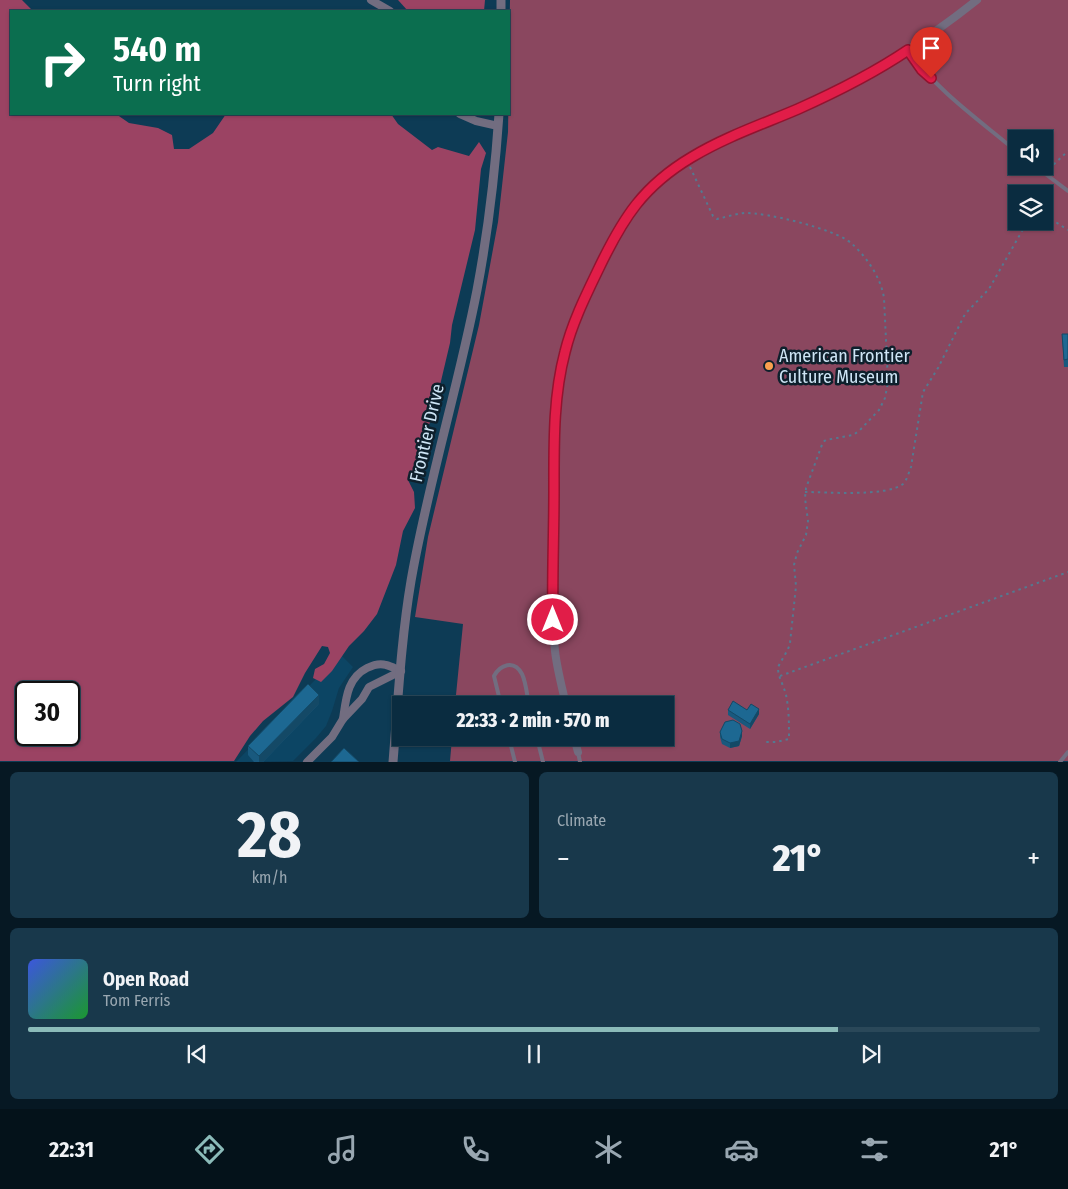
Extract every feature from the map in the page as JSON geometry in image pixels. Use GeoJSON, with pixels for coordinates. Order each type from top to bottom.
{"type":"FeatureCollection","features":[{"type":"Feature","properties":{"kind":"street"},"geometry":{"type":"LineString","coordinates":[[371,0],[388,10]]}},
{"type":"Feature","properties":{"kind":"street"},"geometry":{"type":"LineString","coordinates":[[564,696],[555,652],[553,620],[554,438],[561,366],[581,308],[622,224],[652,185],[686,160],[722,141],[800,108],[882,67],[947,24],[977,0]]}},
{"type":"Feature","properties":{"kind":"street"},"geometry":{"type":"LineString","coordinates":[[462,115],[476,121],[498,126]]}},
{"type":"Feature","properties":{"kind":"street","name":"Frontier Drive"},"geometry":{"type":"LineString","coordinates":[[393,762],[405,622],[420,538],[481,266],[494,172],[498,115]]}},
{"type":"Feature","properties":{"kind":"street"},"geometry":{"type":"LineString","coordinates":[[343,719],[347,693],[361,671],[385,664],[401,671]]}},
{"type":"Feature","properties":{"kind":"street"},"geometry":{"type":"LineString","coordinates":[[308,762],[332,737],[343,719],[373,684],[401,671]]}},
{"type":"Feature","properties":{"kind":"street"},"geometry":{"type":"LineString","coordinates":[[576,746],[578,752]]}},
{"type":"Feature","properties":{"kind":"lane"},"geometry":{"type":"LineString","coordinates":[[908,50],[922,70],[940,88],[1008,144]]}},
{"type":"Feature","properties":{"kind":"lane"},"geometry":{"type":"LineString","coordinates":[[1046,175],[1068,191]]}},
{"type":"Feature","properties":{"kind":"lane"},"geometry":{"type":"LineString","coordinates":[[499,696],[494,676],[499,667],[506,664],[515,666],[522,673],[527,696]]}},
{"type":"Feature","properties":{"kind":"lane"},"geometry":{"type":"LineString","coordinates":[[511,746],[515,762]]}},
{"type":"Feature","properties":{"kind":"lane"},"geometry":{"type":"LineString","coordinates":[[539,746],[543,762]]}},
{"type":"Feature","properties":{"kind":"lane"},"geometry":{"type":"LineString","coordinates":[[578,752],[580,762]]}},
{"type":"Feature","properties":{"kind":"lane"},"geometry":{"type":"LineString","coordinates":[[1060,762],[1068,752]]}},
{"type":"Feature","properties":{"kind":"path"},"geometry":{"type":"LineString","coordinates":[[1053,164],[1068,151]]}},
{"type":"Feature","properties":{"kind":"path"},"geometry":{"type":"LineString","coordinates":[[686,160],[713,216],[717,219],[745,213],[793,222],[826,231],[850,243],[878,277],[882,286],[888,382],[885,398],[878,410],[859,431],[853,435],[823,442],[806,492],[808,521],[806,534],[797,553],[794,565],[796,586],[790,643],[788,652],[778,666],[787,703],[789,739],[765,742]]}},
{"type":"Feature","properties":{"kind":"path"},"geometry":{"type":"LineString","coordinates":[[1053,221],[1068,230]]}},
{"type":"Feature","properties":{"kind":"path"},"geometry":{"type":"LineString","coordinates":[[806,492],[882,492],[903,484],[909,475],[911,467],[923,392],[938,368],[965,314],[989,289],[1023,230]]}},
{"type":"Feature","properties":{"kind":"path"},"geometry":{"type":"LineString","coordinates":[[780,676],[1068,572]]}},
{"type":"Feature","properties":{"kind":"shaded area"},"geometry":{"type":"Polygon","coordinates":[[[0,0],[22,0],[32,10],[10,10],[10,115],[117,115],[129,123],[158,128],[172,135],[174,149],[189,149],[213,133],[225,115],[392,115],[398,124],[432,150],[438,147],[469,156],[479,142],[486,153],[481,169],[475,230],[432,419],[426,430],[422,457],[408,480],[414,492],[415,508],[403,531],[396,565],[377,614],[321,682],[313,678],[315,669],[324,664],[330,653],[328,647],[322,646],[293,697],[263,721],[250,736],[234,761],[0,761],[0,0]]]}},
{"type":"Feature","properties":{"kind":"shaded area"},"geometry":{"type":"Polygon","coordinates":[[[398,0],[485,0],[484,10],[407,10],[398,0]]]}},
{"type":"Feature","properties":{"kind":"shaded area","name":"American Frontier Culture Museum"},"geometry":{"type":"Polygon","coordinates":[[[510,0],[1068,0],[1068,761],[450,761],[451,746],[674,746],[674,696],[456,696],[463,624],[415,617],[428,537],[479,325],[498,222],[508,115],[510,115],[510,0]]]}},
{"type":"Feature","properties":{"kind":"shaded area"},"geometry":{"type":"Polygon","coordinates":[[[340,654],[353,667],[339,688],[326,726],[316,738],[293,761],[236,762],[340,654]]]}},
{"type":"Feature","properties":{"kind":"building"},"geometry":{"type":"Polygon","coordinates":[[[1062,334],[1068,334],[1068,359],[1064,360],[1062,334]]]}},
{"type":"Feature","properties":{"kind":"building"},"geometry":{"type":"Polygon","coordinates":[[[308,684],[319,695],[259,756],[248,746],[308,684]]]}},
{"type":"Feature","properties":{"kind":"building"},"geometry":{"type":"Polygon","coordinates":[[[733,701],[747,710],[751,704],[759,709],[750,724],[728,710],[733,701]]]}},
{"type":"Feature","properties":{"kind":"building"},"geometry":{"type":"Polygon","coordinates":[[[733,720],[740,724],[742,731],[739,741],[730,743],[722,739],[720,732],[725,722],[733,720]]]}},
{"type":"Feature","properties":{"kind":"building"},"geometry":{"type":"Polygon","coordinates":[[[344,748],[359,762],[331,762],[344,748]]]}},
{"type":"Feature","properties":{"kind":"place","name":"American Frontier Culture Museum"},"geometry":{"type":"Point","coordinates":[769,366]}},
{"type":"Feature","properties":{"kind":"route"},"geometry":{"type":"LineString","coordinates":[[553,620],[554,438],[561,366],[571,331],[584,300],[610,246],[630,211],[657,180],[693,156],[722,141],[800,108],[841,88],[882,67],[908,50],[922,70],[931,78]]}}]}
